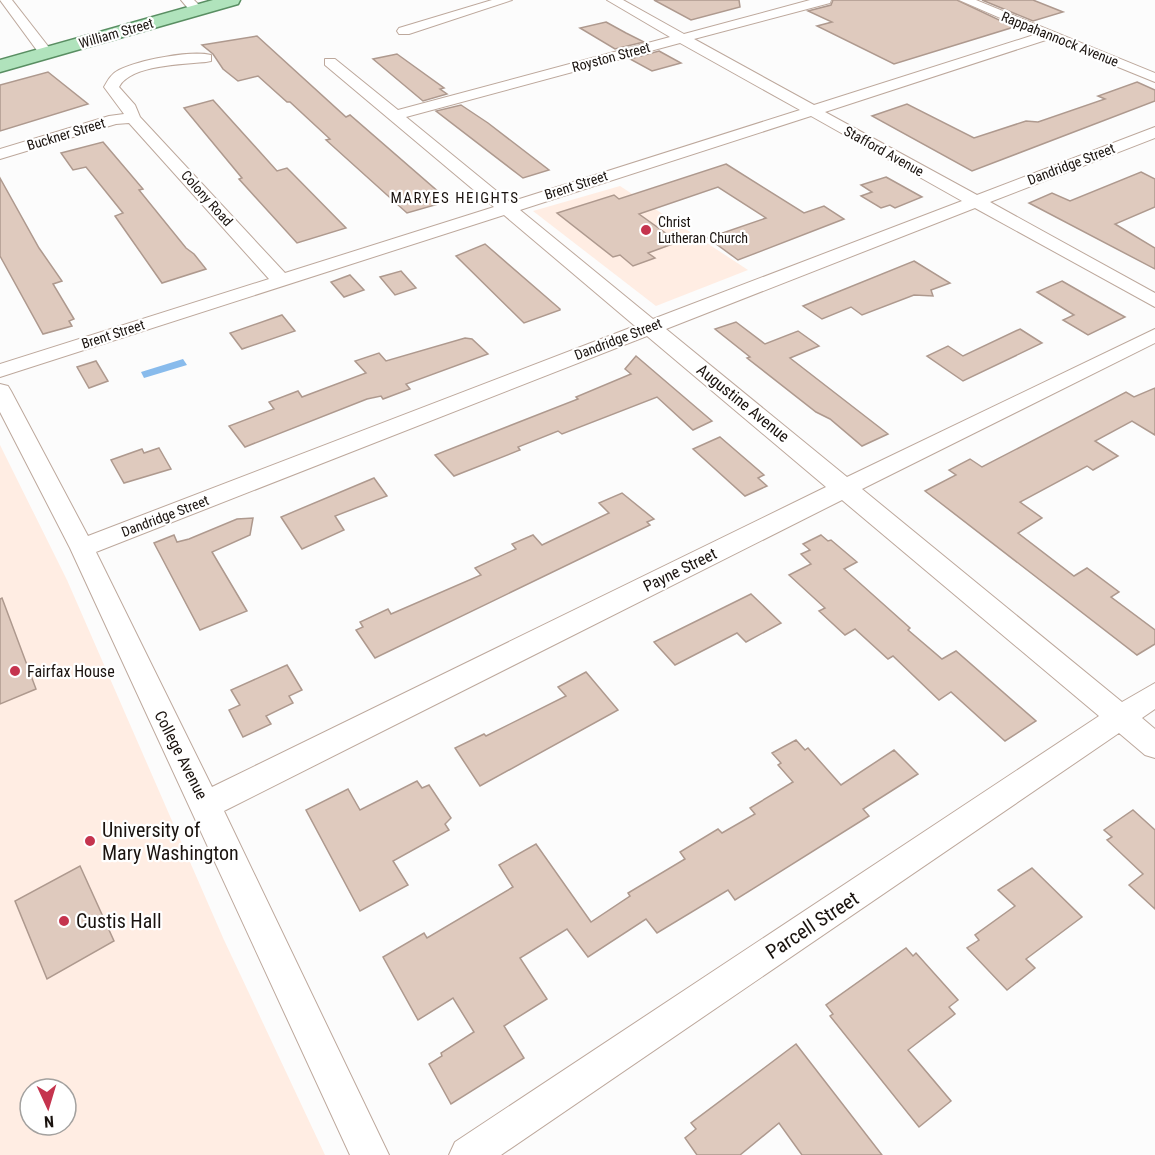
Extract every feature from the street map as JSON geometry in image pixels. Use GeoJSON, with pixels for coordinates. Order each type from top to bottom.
{"type":"FeatureCollection","features":[{"type":"Feature","properties":{"kind":"main road","name":"William Street"},"geometry":{"type":"LineString","coordinates":[[0,66],[192,5],[232,0]]}},
{"type":"Feature","properties":{"kind":"street"},"geometry":{"type":"LineString","coordinates":[[5,0],[46,53]]}},
{"type":"Feature","properties":{"kind":"street"},"geometry":{"type":"LineString","coordinates":[[404,31],[506,0]]}},
{"type":"Feature","properties":{"kind":"street","name":"Stafford Avenue"},"geometry":{"type":"LineString","coordinates":[[613,0],[1155,301]]}},
{"type":"Feature","properties":{"kind":"street","name":"Royston Street"},"geometry":{"type":"LineString","coordinates":[[397,115],[825,0]]}},
{"type":"Feature","properties":{"kind":"street","name":"Rappahannock Avenue"},"geometry":{"type":"LineString","coordinates":[[965,0],[1155,78]]}},
{"type":"Feature","properties":{"kind":"street","name":"Brent Street"},"geometry":{"type":"LineString","coordinates":[[0,371],[280,279],[1049,35]]}},
{"type":"Feature","properties":{"kind":"street","name":"Colony Road"},"geometry":{"type":"LineString","coordinates":[[206,58],[133,70],[116,78],[111,87],[130,108],[133,118],[280,279]]}},
{"type":"Feature","properties":{"kind":"street","name":"Augustine Avenue"},"geometry":{"type":"LineString","coordinates":[[330,62],[397,115],[1155,746]]}},
{"type":"Feature","properties":{"kind":"street","name":"Buckner Street"},"geometry":{"type":"LineString","coordinates":[[0,154],[115,119],[133,118]]}},
{"type":"Feature","properties":{"kind":"street","name":"Dandridge Street"},"geometry":{"type":"LineString","coordinates":[[82,548],[1155,132]]}},
{"type":"Feature","properties":{"kind":"street","name":"Payne Street"},"geometry":{"type":"LineString","coordinates":[[206,806],[232,790],[1155,335]]}},
{"type":"Feature","properties":{"kind":"street","name":"College Avenue"},"geometry":{"type":"LineString","coordinates":[[0,391],[82,548],[370,1155]]}},
{"type":"Feature","properties":{"kind":"street","name":"Parcell Street"},"geometry":{"type":"LineString","coordinates":[[468,1155],[615,1054],[843,905],[1155,694]]}},
{"type":"Feature","properties":{"kind":"shaded area"},"geometry":{"type":"Polygon","coordinates":[[[620,186],[748,270],[656,306],[533,211],[620,186]]]}},
{"type":"Feature","properties":{"kind":"shaded area","name":"University of Mary Washington"},"geometry":{"type":"Polygon","coordinates":[[[0,445],[67,580],[224,940],[325,1155],[0,1155],[0,445]]]}},
{"type":"Feature","properties":{"kind":"water"},"geometry":{"type":"Polygon","coordinates":[[[183,359],[187,365],[144,378],[141,372],[183,359]]]}},
{"type":"Feature","properties":{"kind":"building"},"geometry":{"type":"Polygon","coordinates":[[[654,0],[739,0],[740,7],[691,20],[654,0]]]}},
{"type":"Feature","properties":{"kind":"building"},"geometry":{"type":"Polygon","coordinates":[[[833,0],[957,0],[1014,27],[894,64],[817,26],[832,22],[808,11],[831,5],[833,0]]]}},
{"type":"Feature","properties":{"kind":"building"},"geometry":{"type":"Polygon","coordinates":[[[982,0],[1033,0],[1063,12],[1033,21],[982,0]]]}},
{"type":"Feature","properties":{"kind":"building"},"geometry":{"type":"Polygon","coordinates":[[[606,22],[644,42],[615,49],[580,28],[606,22]]]}},
{"type":"Feature","properties":{"kind":"building"},"geometry":{"type":"Polygon","coordinates":[[[257,36],[346,117],[350,115],[449,201],[407,213],[326,140],[330,139],[290,102],[287,102],[258,76],[238,81],[223,69],[213,54],[202,45],[257,36]]]}},
{"type":"Feature","properties":{"kind":"building"},"geometry":{"type":"Polygon","coordinates":[[[659,51],[681,63],[652,71],[630,59],[659,51]]]}},
{"type":"Feature","properties":{"kind":"building"},"geometry":{"type":"Polygon","coordinates":[[[397,54],[444,88],[440,89],[447,94],[423,101],[373,59],[397,54]]]}},
{"type":"Feature","properties":{"kind":"building"},"geometry":{"type":"Polygon","coordinates":[[[48,72],[88,104],[0,131],[0,85],[48,72]]]}},
{"type":"Feature","properties":{"kind":"building"},"geometry":{"type":"Polygon","coordinates":[[[1137,82],[1155,90],[1155,101],[972,171],[872,116],[907,104],[974,138],[1026,121],[1038,122],[1105,99],[1098,96],[1137,82]]]}},
{"type":"Feature","properties":{"kind":"building"},"geometry":{"type":"Polygon","coordinates":[[[213,100],[277,171],[287,168],[346,228],[297,243],[239,179],[242,178],[184,108],[213,100]]]}},
{"type":"Feature","properties":{"kind":"building"},"geometry":{"type":"Polygon","coordinates":[[[461,105],[549,170],[523,178],[436,111],[461,105]]]}},
{"type":"Feature","properties":{"kind":"building"},"geometry":{"type":"Polygon","coordinates":[[[103,142],[143,189],[139,190],[186,248],[206,269],[162,283],[115,216],[123,213],[86,167],[73,170],[61,153],[103,142]]]}},
{"type":"Feature","properties":{"kind":"building"},"geometry":{"type":"Polygon","coordinates":[[[726,164],[804,213],[824,206],[844,219],[738,260],[708,238],[766,218],[718,187],[639,214],[678,242],[648,253],[655,258],[633,266],[620,255],[613,257],[557,213],[614,195],[619,199],[726,164]]]}},
{"type":"Feature","properties":{"kind":"building"},"geometry":{"type":"Polygon","coordinates":[[[1141,172],[1155,179],[1155,207],[1115,224],[1155,248],[1155,269],[1029,203],[1052,193],[1070,201],[1141,172]]]}},
{"type":"Feature","properties":{"kind":"building"},"geometry":{"type":"Polygon","coordinates":[[[886,177],[922,197],[895,208],[890,205],[881,208],[861,196],[872,192],[861,185],[886,177]]]}},
{"type":"Feature","properties":{"kind":"building"},"geometry":{"type":"Polygon","coordinates":[[[0,178],[39,248],[62,281],[53,284],[74,319],[69,321],[72,326],[43,334],[0,256],[0,178]]]}},
{"type":"Feature","properties":{"kind":"building"},"geometry":{"type":"Polygon","coordinates":[[[485,244],[560,310],[524,323],[456,256],[485,244]]]}},
{"type":"Feature","properties":{"kind":"building"},"geometry":{"type":"Polygon","coordinates":[[[914,261],[950,283],[931,290],[933,296],[914,295],[862,315],[851,307],[822,319],[803,306],[914,261]]]}},
{"type":"Feature","properties":{"kind":"building"},"geometry":{"type":"Polygon","coordinates":[[[401,271],[416,288],[395,295],[380,277],[401,271]]]}},
{"type":"Feature","properties":{"kind":"building"},"geometry":{"type":"Polygon","coordinates":[[[350,275],[364,290],[344,297],[331,282],[350,275]]]}},
{"type":"Feature","properties":{"kind":"building"},"geometry":{"type":"Polygon","coordinates":[[[1062,281],[1125,317],[1088,335],[1063,320],[1074,315],[1037,292],[1062,281]]]}},
{"type":"Feature","properties":{"kind":"building"},"geometry":{"type":"Polygon","coordinates":[[[282,315],[295,331],[242,349],[230,333],[282,315]]]}},
{"type":"Feature","properties":{"kind":"building"},"geometry":{"type":"Polygon","coordinates":[[[736,322],[765,344],[798,331],[819,346],[790,358],[888,434],[862,446],[830,419],[816,412],[747,358],[750,357],[715,329],[736,322]]]}},
{"type":"Feature","properties":{"kind":"building"},"geometry":{"type":"Polygon","coordinates":[[[1020,329],[1042,343],[963,381],[927,356],[948,346],[963,356],[1020,329]]]}},
{"type":"Feature","properties":{"kind":"building"},"geometry":{"type":"Polygon","coordinates":[[[465,338],[472,339],[488,354],[406,384],[410,389],[383,399],[381,396],[367,399],[245,447],[229,426],[274,409],[269,402],[298,391],[302,397],[366,373],[355,361],[379,353],[386,361],[465,338]]]}},
{"type":"Feature","properties":{"kind":"building"},"geometry":{"type":"Polygon","coordinates":[[[636,356],[712,421],[693,430],[657,397],[562,434],[558,431],[518,447],[520,450],[454,476],[435,455],[578,399],[576,397],[631,374],[625,369],[636,356]]]}},
{"type":"Feature","properties":{"kind":"building"},"geometry":{"type":"Polygon","coordinates":[[[96,361],[108,381],[89,388],[77,367],[96,361]]]}},
{"type":"Feature","properties":{"kind":"building"},"geometry":{"type":"Polygon","coordinates":[[[1155,388],[1155,435],[1132,421],[1095,441],[1118,456],[1093,470],[1087,466],[1020,502],[1042,518],[1018,533],[1074,576],[1087,568],[1119,592],[1111,597],[1155,630],[1155,644],[1137,655],[925,491],[956,475],[949,470],[970,459],[982,467],[1126,392],[1134,397],[1155,388]]]}},
{"type":"Feature","properties":{"kind":"building"},"geometry":{"type":"Polygon","coordinates":[[[720,437],[764,475],[758,478],[767,486],[745,496],[693,449],[720,437]]]}},
{"type":"Feature","properties":{"kind":"building"},"geometry":{"type":"Polygon","coordinates":[[[159,448],[171,469],[124,483],[111,460],[142,449],[144,453],[159,448]]]}},
{"type":"Feature","properties":{"kind":"building"},"geometry":{"type":"Polygon","coordinates":[[[374,478],[387,496],[335,516],[344,530],[302,549],[281,517],[374,478]]]}},
{"type":"Feature","properties":{"kind":"building"},"geometry":{"type":"Polygon","coordinates":[[[622,493],[654,519],[647,522],[650,525],[375,658],[356,630],[363,627],[360,622],[388,609],[391,614],[481,575],[475,568],[516,549],[512,544],[533,535],[542,545],[609,513],[599,503],[622,493]]]}},
{"type":"Feature","properties":{"kind":"building"},"geometry":{"type":"Polygon","coordinates":[[[253,518],[250,535],[212,552],[247,611],[200,630],[154,543],[174,535],[177,542],[189,539],[237,519],[253,518]]]}},
{"type":"Feature","properties":{"kind":"building"},"geometry":{"type":"Polygon","coordinates":[[[821,535],[828,541],[831,540],[857,562],[844,569],[910,628],[908,630],[942,659],[956,651],[1036,721],[1005,741],[951,692],[939,700],[893,656],[888,659],[855,629],[845,635],[819,611],[825,608],[789,575],[811,564],[801,554],[810,550],[803,544],[821,535]]]}},
{"type":"Feature","properties":{"kind":"building"},"geometry":{"type":"Polygon","coordinates":[[[751,594],[781,623],[746,642],[737,633],[675,665],[654,642],[751,594]]]}},
{"type":"Feature","properties":{"kind":"building","name":"Fairfax House"},"geometry":{"type":"Polygon","coordinates":[[[2,598],[36,689],[0,704],[0,599],[2,598]]]}},
{"type":"Feature","properties":{"kind":"building"},"geometry":{"type":"Polygon","coordinates":[[[287,665],[302,690],[289,696],[293,703],[266,716],[271,724],[243,737],[229,710],[240,705],[231,690],[287,665]]]}},
{"type":"Feature","properties":{"kind":"building"},"geometry":{"type":"Polygon","coordinates":[[[586,672],[618,710],[480,786],[455,748],[484,734],[486,736],[566,696],[558,687],[586,672]]]}},
{"type":"Feature","properties":{"kind":"building"},"geometry":{"type":"Polygon","coordinates":[[[796,740],[805,750],[808,748],[841,785],[894,750],[918,774],[863,809],[869,816],[735,900],[728,890],[657,933],[646,919],[588,957],[567,929],[520,958],[547,999],[504,1026],[524,1058],[451,1104],[429,1064],[442,1056],[441,1053],[474,1032],[453,998],[418,1020],[383,957],[424,933],[427,938],[513,887],[499,865],[536,844],[591,922],[630,896],[628,893],[685,859],[680,852],[718,829],[722,833],[755,814],[750,808],[793,782],[778,765],[781,763],[772,753],[796,740]]]}},
{"type":"Feature","properties":{"kind":"building"},"geometry":{"type":"Polygon","coordinates":[[[417,781],[422,788],[429,785],[451,818],[445,824],[449,830],[393,861],[408,885],[360,911],[306,810],[348,789],[360,810],[417,781]]]}},
{"type":"Feature","properties":{"kind":"building"},"geometry":{"type":"Polygon","coordinates":[[[1133,810],[1155,830],[1155,909],[1129,885],[1143,874],[1107,840],[1112,837],[1104,830],[1133,810]]]}},
{"type":"Feature","properties":{"kind":"building","name":"Custis Hall"},"geometry":{"type":"Polygon","coordinates":[[[80,866],[114,941],[47,979],[15,901],[80,866]]]}},
{"type":"Feature","properties":{"kind":"building"},"geometry":{"type":"Polygon","coordinates":[[[1032,868],[1082,917],[1026,959],[1035,968],[1007,990],[967,948],[979,940],[975,935],[1015,906],[998,890],[1032,868]]]}},
{"type":"Feature","properties":{"kind":"building"},"geometry":{"type":"Polygon","coordinates":[[[906,948],[913,956],[916,953],[958,1000],[949,1007],[955,1014],[908,1050],[951,1101],[919,1127],[830,1016],[833,1014],[826,1005],[906,948]]]}},
{"type":"Feature","properties":{"kind":"building"},"geometry":{"type":"Polygon","coordinates":[[[796,1044],[882,1155],[802,1155],[779,1123],[740,1155],[697,1155],[685,1138],[696,1129],[691,1123],[796,1044]]]}},
{"type":"Feature","properties":{"kind":"place","name":"Christ Lutheran Church"},"geometry":{"type":"Point","coordinates":[646,230]}},
{"type":"Feature","properties":{"kind":"place","name":"Fairfax House"},"geometry":{"type":"Point","coordinates":[15,671]}},
{"type":"Feature","properties":{"kind":"place","name":"University of Mary Washington"},"geometry":{"type":"Point","coordinates":[90,841]}},
{"type":"Feature","properties":{"kind":"place","name":"Custis Hall"},"geometry":{"type":"Point","coordinates":[64,921]}},
{"type":"Feature","properties":{"kind":"district","name":"MARYES HEIGHTS"},"geometry":{"type":"Point","coordinates":[455,198]}}]}
